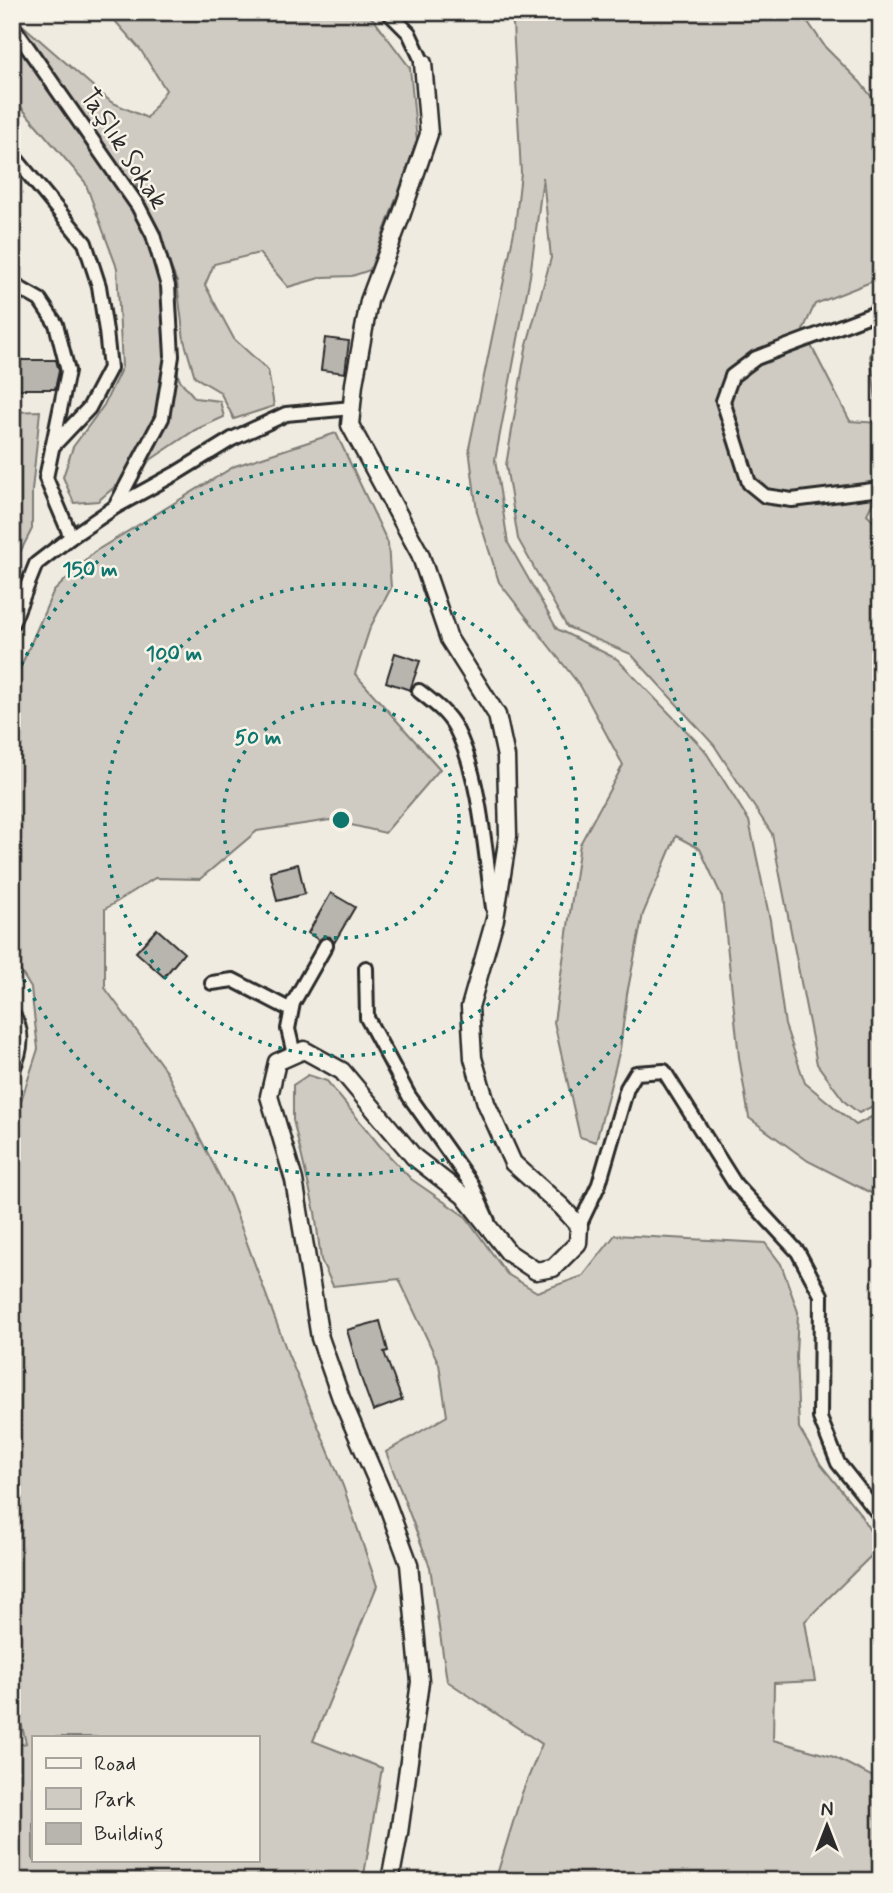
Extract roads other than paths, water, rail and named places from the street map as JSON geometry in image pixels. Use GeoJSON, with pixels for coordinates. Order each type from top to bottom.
{"type":"FeatureCollection","features":[{"type":"Feature","properties":{"kind":"street"},"geometry":{"type":"LineString","coordinates":[[387,12],[409,33],[422,63],[429,134],[369,301],[350,425],[420,554],[449,639],[497,715],[506,757],[508,836],[495,919],[470,1007],[473,1058],[486,1103],[513,1163],[579,1226]]}},
{"type":"Feature","properties":{"kind":"street","name":"Taşlık Sokak"},"geometry":{"type":"LineString","coordinates":[[12,25],[138,205],[153,235],[168,286],[172,356],[162,418],[115,507]]}},
{"type":"Feature","properties":{"kind":"street"},"geometry":{"type":"LineString","coordinates":[[12,154],[85,243],[99,286],[106,331],[110,368],[89,408],[52,447]]}},
{"type":"Feature","properties":{"kind":"street"},"geometry":{"type":"LineString","coordinates":[[12,284],[40,300],[56,324],[68,371],[46,478],[71,537]]}},
{"type":"Feature","properties":{"kind":"street"},"geometry":{"type":"LineString","coordinates":[[881,311],[755,358],[732,376],[723,401],[749,483],[765,496],[792,500],[881,489]]}},
{"type":"Feature","properties":{"kind":"street"},"geometry":{"type":"LineString","coordinates":[[12,624],[36,564],[115,507],[232,439],[286,414],[352,408]]}},
{"type":"Feature","properties":{"kind":"street"},"geometry":{"type":"LineString","coordinates":[[419,691],[440,707],[456,729],[474,779],[495,919]]}},
{"type":"Feature","properties":{"kind":"street"},"geometry":{"type":"LineString","coordinates":[[294,1054],[288,1029],[291,1010],[302,984],[326,945]]}},
{"type":"Feature","properties":{"kind":"street"},"geometry":{"type":"LineString","coordinates":[[366,968],[367,1018],[409,1096],[472,1185],[494,1234]]}},
{"type":"Feature","properties":{"kind":"street"},"geometry":{"type":"LineString","coordinates":[[212,983],[233,979],[291,1010]]}},
{"type":"Feature","properties":{"kind":"street"},"geometry":{"type":"LineString","coordinates":[[12,1013],[21,1026],[19,1058],[12,1071]]}},
{"type":"Feature","properties":{"kind":"street"},"geometry":{"type":"LineString","coordinates":[[390,1881],[420,1682],[409,1564],[387,1504],[341,1398],[320,1338],[294,1180],[269,1096],[277,1062],[304,1050],[342,1071],[414,1157],[464,1196],[509,1253],[536,1271],[553,1268],[578,1243],[579,1226],[599,1184],[627,1088],[636,1073],[664,1071],[735,1184],[798,1252],[821,1295],[820,1418],[838,1463],[881,1517]]}}]}
